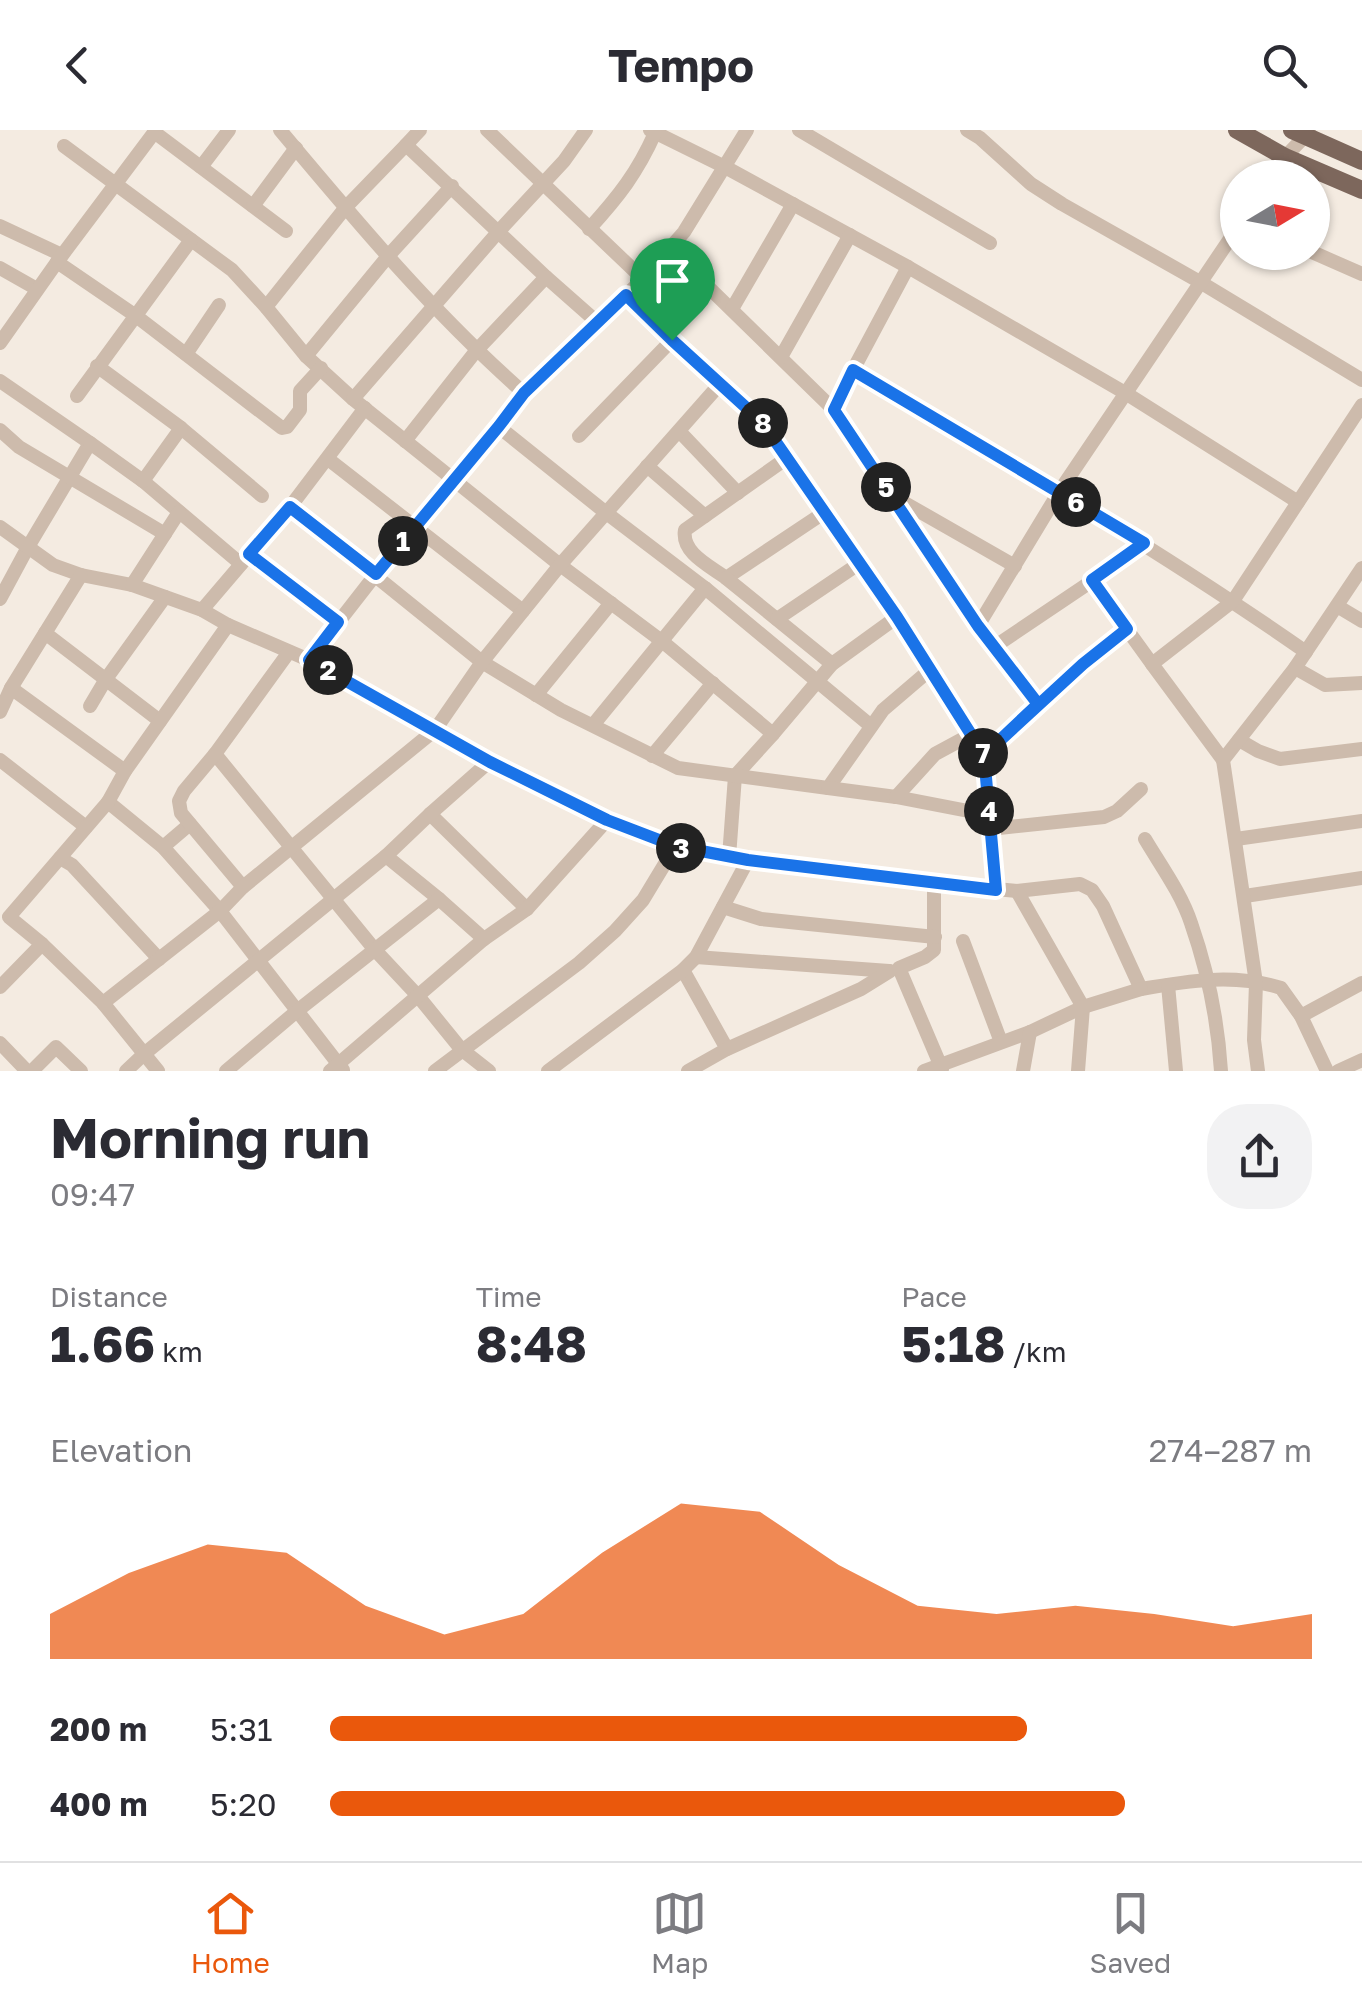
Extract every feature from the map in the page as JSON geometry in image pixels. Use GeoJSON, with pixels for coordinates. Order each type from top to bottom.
{"type":"FeatureCollection","features":[{"type":"Feature","properties":{"kind":"main road"},"geometry":{"type":"LineString","coordinates":[[1237,130],[1362,190]]}},
{"type":"Feature","properties":{"kind":"main road"},"geometry":{"type":"LineString","coordinates":[[1300,132],[1362,161]]}},
{"type":"Feature","properties":{"kind":"street"},"geometry":{"type":"LineString","coordinates":[[201,167],[229,130]]}},
{"type":"Feature","properties":{"kind":"street"},"geometry":{"type":"LineString","coordinates":[[280,130],[433,307],[524,393]]}},
{"type":"Feature","properties":{"kind":"street"},"geometry":{"type":"LineString","coordinates":[[266,307],[346,207],[420,130]]}},
{"type":"Feature","properties":{"kind":"street"},"geometry":{"type":"LineString","coordinates":[[202,610],[328,459],[359,403],[433,307],[571,153],[586,130]]}},
{"type":"Feature","properties":{"kind":"street"},"geometry":{"type":"LineString","coordinates":[[309,660],[524,393],[644,280],[684,232],[746,130]]}},
{"type":"Feature","properties":{"kind":"street"},"geometry":{"type":"LineString","coordinates":[[799,130],[990,243]]}},
{"type":"Feature","properties":{"kind":"street"},"geometry":{"type":"LineString","coordinates":[[968,130],[1031,184],[1062,204],[1362,380]]}},
{"type":"Feature","properties":{"kind":"street"},"geometry":{"type":"LineString","coordinates":[[0,342],[155,131],[286,230]]}},
{"type":"Feature","properties":{"kind":"street"},"geometry":{"type":"LineString","coordinates":[[589,228],[628,185],[653,131],[908,266],[1126,394],[1298,502]]}},
{"type":"Feature","properties":{"kind":"street"},"geometry":{"type":"LineString","coordinates":[[1277,160],[1300,132]]}},
{"type":"Feature","properties":{"kind":"street"},"geometry":{"type":"LineString","coordinates":[[496,133],[542,185],[644,280]]}},
{"type":"Feature","properties":{"kind":"street"},"geometry":{"type":"LineString","coordinates":[[406,145],[597,322]]}},
{"type":"Feature","properties":{"kind":"street"},"geometry":{"type":"LineString","coordinates":[[64,146],[232,270],[306,356],[359,403],[560,566],[714,682],[772,734]]}},
{"type":"Feature","properties":{"kind":"street"},"geometry":{"type":"LineString","coordinates":[[253,206],[296,148]]}},
{"type":"Feature","properties":{"kind":"street"},"geometry":{"type":"LineString","coordinates":[[306,356],[452,186]]}},
{"type":"Feature","properties":{"kind":"street"},"geometry":{"type":"LineString","coordinates":[[732,309],[794,204]]}},
{"type":"Feature","properties":{"kind":"street"},"geometry":{"type":"LineString","coordinates":[[0,226],[59,258],[282,428],[300,410],[300,391],[320,368]]}},
{"type":"Feature","properties":{"kind":"street"},"geometry":{"type":"LineString","coordinates":[[781,357],[850,235]]}},
{"type":"Feature","properties":{"kind":"street"},"geometry":{"type":"LineString","coordinates":[[77,396],[192,240]]}},
{"type":"Feature","properties":{"kind":"street"},"geometry":{"type":"LineString","coordinates":[[978,626],[1060,492],[1220,253]]}},
{"type":"Feature","properties":{"kind":"street"},"geometry":{"type":"LineString","coordinates":[[1330,260],[1362,274]]}},
{"type":"Feature","properties":{"kind":"street"},"geometry":{"type":"LineString","coordinates":[[834,410],[908,266]]}},
{"type":"Feature","properties":{"kind":"street"},"geometry":{"type":"LineString","coordinates":[[0,268],[37,289]]}},
{"type":"Feature","properties":{"kind":"street"},"geometry":{"type":"LineString","coordinates":[[405,440],[476,351],[546,277]]}},
{"type":"Feature","properties":{"kind":"street"},"geometry":{"type":"LineString","coordinates":[[699,278],[834,410],[978,626],[1038,704]]}},
{"type":"Feature","properties":{"kind":"street"},"geometry":{"type":"LineString","coordinates":[[626,295],[762,422],[897,617],[972,734],[984,755],[996,890]]}},
{"type":"Feature","properties":{"kind":"street"},"geometry":{"type":"LineString","coordinates":[[186,354],[219,306]]}},
{"type":"Feature","properties":{"kind":"street"},"geometry":{"type":"LineString","coordinates":[[579,436],[672,340]]}},
{"type":"Feature","properties":{"kind":"street"},"geometry":{"type":"LineString","coordinates":[[98,366],[262,496]]}},
{"type":"Feature","properties":{"kind":"street"},"geometry":{"type":"LineString","coordinates":[[853,370],[1144,543],[1306,652]]}},
{"type":"Feature","properties":{"kind":"street"},"geometry":{"type":"LineString","coordinates":[[0,381],[338,622]]}},
{"type":"Feature","properties":{"kind":"street"},"geometry":{"type":"LineString","coordinates":[[103,1003],[220,911],[243,887],[436,730],[482,662],[560,566],[720,384]]}},
{"type":"Feature","properties":{"kind":"street"},"geometry":{"type":"LineString","coordinates":[[1152,664],[1232,601],[1362,405]]}},
{"type":"Feature","properties":{"kind":"street"},"geometry":{"type":"LineString","coordinates":[[499,426],[705,588],[871,726]]}},
{"type":"Feature","properties":{"kind":"street"},"geometry":{"type":"LineString","coordinates":[[143,480],[181,428]]}},
{"type":"Feature","properties":{"kind":"street"},"geometry":{"type":"LineString","coordinates":[[0,430],[19,447],[164,534]]}},
{"type":"Feature","properties":{"kind":"street"},"geometry":{"type":"LineString","coordinates":[[680,432],[738,493]]}},
{"type":"Feature","properties":{"kind":"street"},"geometry":{"type":"LineString","coordinates":[[0,598],[90,442]]}},
{"type":"Feature","properties":{"kind":"street"},"geometry":{"type":"LineString","coordinates":[[787,458],[685,530],[684,542],[832,664]]}},
{"type":"Feature","properties":{"kind":"street"},"geometry":{"type":"LineString","coordinates":[[328,459],[523,612]]}},
{"type":"Feature","properties":{"kind":"street"},"geometry":{"type":"LineString","coordinates":[[647,466],[705,516]]}},
{"type":"Feature","properties":{"kind":"street"},"geometry":{"type":"LineString","coordinates":[[891,495],[1014,566]]}},
{"type":"Feature","properties":{"kind":"street"},"geometry":{"type":"LineString","coordinates":[[290,507],[482,662],[536,695],[678,768],[896,797],[989,822],[1104,816],[1117,811],[1141,789]]}},
{"type":"Feature","properties":{"kind":"street"},"geometry":{"type":"LineString","coordinates":[[132,585],[180,512]]}},
{"type":"Feature","properties":{"kind":"street"},"geometry":{"type":"LineString","coordinates":[[726,578],[826,512]]}},
{"type":"Feature","properties":{"kind":"street"},"geometry":{"type":"LineString","coordinates":[[0,527],[53,565],[132,585],[202,610],[309,660],[490,762],[607,820],[675,846],[748,860],[996,890],[1080,884],[1092,890],[1103,906],[1141,990]]}},
{"type":"Feature","properties":{"kind":"street"},"geometry":{"type":"LineString","coordinates":[[994,647],[1144,543]]}},
{"type":"Feature","properties":{"kind":"street"},"geometry":{"type":"LineString","coordinates":[[777,619],[860,563]]}},
{"type":"Feature","properties":{"kind":"street"},"geometry":{"type":"LineString","coordinates":[[1224,760],[1295,668],[1362,568]]}},
{"type":"Feature","properties":{"kind":"street"},"geometry":{"type":"LineString","coordinates":[[0,712],[81,575]]}},
{"type":"Feature","properties":{"kind":"street"},"geometry":{"type":"LineString","coordinates":[[1092,580],[1224,760],[1256,983],[1254,1040],[1258,1071]]}},
{"type":"Feature","properties":{"kind":"street"},"geometry":{"type":"LineString","coordinates":[[592,724],[705,588]]}},
{"type":"Feature","properties":{"kind":"street"},"geometry":{"type":"LineString","coordinates":[[90,706],[165,597]]}},
{"type":"Feature","properties":{"kind":"street"},"geometry":{"type":"LineString","coordinates":[[536,695],[610,603]]}},
{"type":"Feature","properties":{"kind":"street"},"geometry":{"type":"LineString","coordinates":[[1338,606],[1362,621]]}},
{"type":"Feature","properties":{"kind":"street"},"geometry":{"type":"LineString","coordinates":[[729,856],[735,776],[832,664],[897,617]]}},
{"type":"Feature","properties":{"kind":"street"},"geometry":{"type":"LineString","coordinates":[[158,1071],[103,1003],[5,914],[108,802],[125,771],[228,625]]}},
{"type":"Feature","properties":{"kind":"street"},"geometry":{"type":"LineString","coordinates":[[984,755],[1127,629]]}},
{"type":"Feature","properties":{"kind":"street"},"geometry":{"type":"LineString","coordinates":[[45,632],[160,721]]}},
{"type":"Feature","properties":{"kind":"street"},"geometry":{"type":"LineString","coordinates":[[243,887],[181,813],[179,801],[289,652]]}},
{"type":"Feature","properties":{"kind":"street"},"geometry":{"type":"LineString","coordinates":[[1295,668],[1324,685],[1362,683]]}},
{"type":"Feature","properties":{"kind":"street"},"geometry":{"type":"LineString","coordinates":[[828,788],[891,701],[931,669]]}},
{"type":"Feature","properties":{"kind":"street"},"geometry":{"type":"LineString","coordinates":[[652,756],[714,682]]}},
{"type":"Feature","properties":{"kind":"street"},"geometry":{"type":"LineString","coordinates":[[11,688],[125,771]]}},
{"type":"Feature","properties":{"kind":"street"},"geometry":{"type":"LineString","coordinates":[[896,797],[935,754],[972,734]]}},
{"type":"Feature","properties":{"kind":"street"},"geometry":{"type":"LineString","coordinates":[[1238,740],[1280,759],[1362,749]]}},
{"type":"Feature","properties":{"kind":"street"},"geometry":{"type":"LineString","coordinates":[[215,754],[374,950],[462,1049],[490,1071]]}},
{"type":"Feature","properties":{"kind":"street"},"geometry":{"type":"LineString","coordinates":[[0,760],[86,827]]}},
{"type":"Feature","properties":{"kind":"street"},"geometry":{"type":"LineString","coordinates":[[126,1071],[386,856],[490,762]]}},
{"type":"Feature","properties":{"kind":"street"},"geometry":{"type":"LineString","coordinates":[[108,802],[162,847],[220,911],[337,1069],[484,939],[527,909],[607,820]]}},
{"type":"Feature","properties":{"kind":"street"},"geometry":{"type":"LineString","coordinates":[[430,814],[527,909]]}},
{"type":"Feature","properties":{"kind":"street"},"geometry":{"type":"LineString","coordinates":[[1236,839],[1362,820]]}},
{"type":"Feature","properties":{"kind":"street"},"geometry":{"type":"LineString","coordinates":[[162,847],[190,824]]}},
{"type":"Feature","properties":{"kind":"street"},"geometry":{"type":"LineString","coordinates":[[1145,839],[1187,912],[1206,979],[1222,1071]]}},
{"type":"Feature","properties":{"kind":"street"},"geometry":{"type":"LineString","coordinates":[[435,1071],[580,963],[615,932],[643,900],[675,846]]}},
{"type":"Feature","properties":{"kind":"street"},"geometry":{"type":"LineString","coordinates":[[386,856],[484,939]]}},
{"type":"Feature","properties":{"kind":"street"},"geometry":{"type":"LineString","coordinates":[[60,858],[159,959]]}},
{"type":"Feature","properties":{"kind":"street"},"geometry":{"type":"LineString","coordinates":[[548,1071],[683,970],[696,956],[748,860]]}},
{"type":"Feature","properties":{"kind":"street"},"geometry":{"type":"LineString","coordinates":[[1245,896],[1362,878]]}},
{"type":"Feature","properties":{"kind":"street"},"geometry":{"type":"LineString","coordinates":[[688,1071],[932,952],[934,880]]}},
{"type":"Feature","properties":{"kind":"street"},"geometry":{"type":"LineString","coordinates":[[1017,891],[1083,1007],[1078,1071]]}},
{"type":"Feature","properties":{"kind":"street"},"geometry":{"type":"LineString","coordinates":[[226,1071],[439,899]]}},
{"type":"Feature","properties":{"kind":"street"},"geometry":{"type":"LineString","coordinates":[[723,908],[761,919],[935,937]]}},
{"type":"Feature","properties":{"kind":"street"},"geometry":{"type":"LineString","coordinates":[[963,941],[1001,1042]]}},
{"type":"Feature","properties":{"kind":"street"},"geometry":{"type":"LineString","coordinates":[[0,987],[42,944]]}},
{"type":"Feature","properties":{"kind":"street"},"geometry":{"type":"LineString","coordinates":[[696,956],[895,969]]}},
{"type":"Feature","properties":{"kind":"street"},"geometry":{"type":"LineString","coordinates":[[895,969],[942,1068]]}},
{"type":"Feature","properties":{"kind":"street"},"geometry":{"type":"LineString","coordinates":[[683,970],[727,1049]]}},
{"type":"Feature","properties":{"kind":"street"},"geometry":{"type":"LineString","coordinates":[[924,1071],[942,1068],[1083,1007],[1141,990],[1206,979],[1282,988],[1301,1016],[1327,1071]]}},
{"type":"Feature","properties":{"kind":"street"},"geometry":{"type":"LineString","coordinates":[[1301,1016],[1362,983]]}},
{"type":"Feature","properties":{"kind":"street"},"geometry":{"type":"LineString","coordinates":[[1168,985],[1176,1071]]}},
{"type":"Feature","properties":{"kind":"street"},"geometry":{"type":"LineString","coordinates":[[1023,1071],[1030,1032]]}},
{"type":"Feature","properties":{"kind":"street"},"geometry":{"type":"LineString","coordinates":[[0,1043],[29,1071],[56,1046],[81,1071]]}},
{"type":"Feature","properties":{"kind":"street"},"geometry":{"type":"LineString","coordinates":[[1338,1071],[1362,1060]]}},
{"type":"Feature","properties":{"kind":"route"},"geometry":{"type":"LineString","coordinates":[[672,340],[626,295],[524,393],[376,574],[290,507],[249,554],[338,622],[309,660],[490,762],[607,820],[675,846],[748,860],[996,890],[984,755],[1038,704],[978,626],[834,410],[853,370],[1144,543],[1092,580],[1127,629],[984,755],[897,617],[762,422],[672,340]]}}]}
